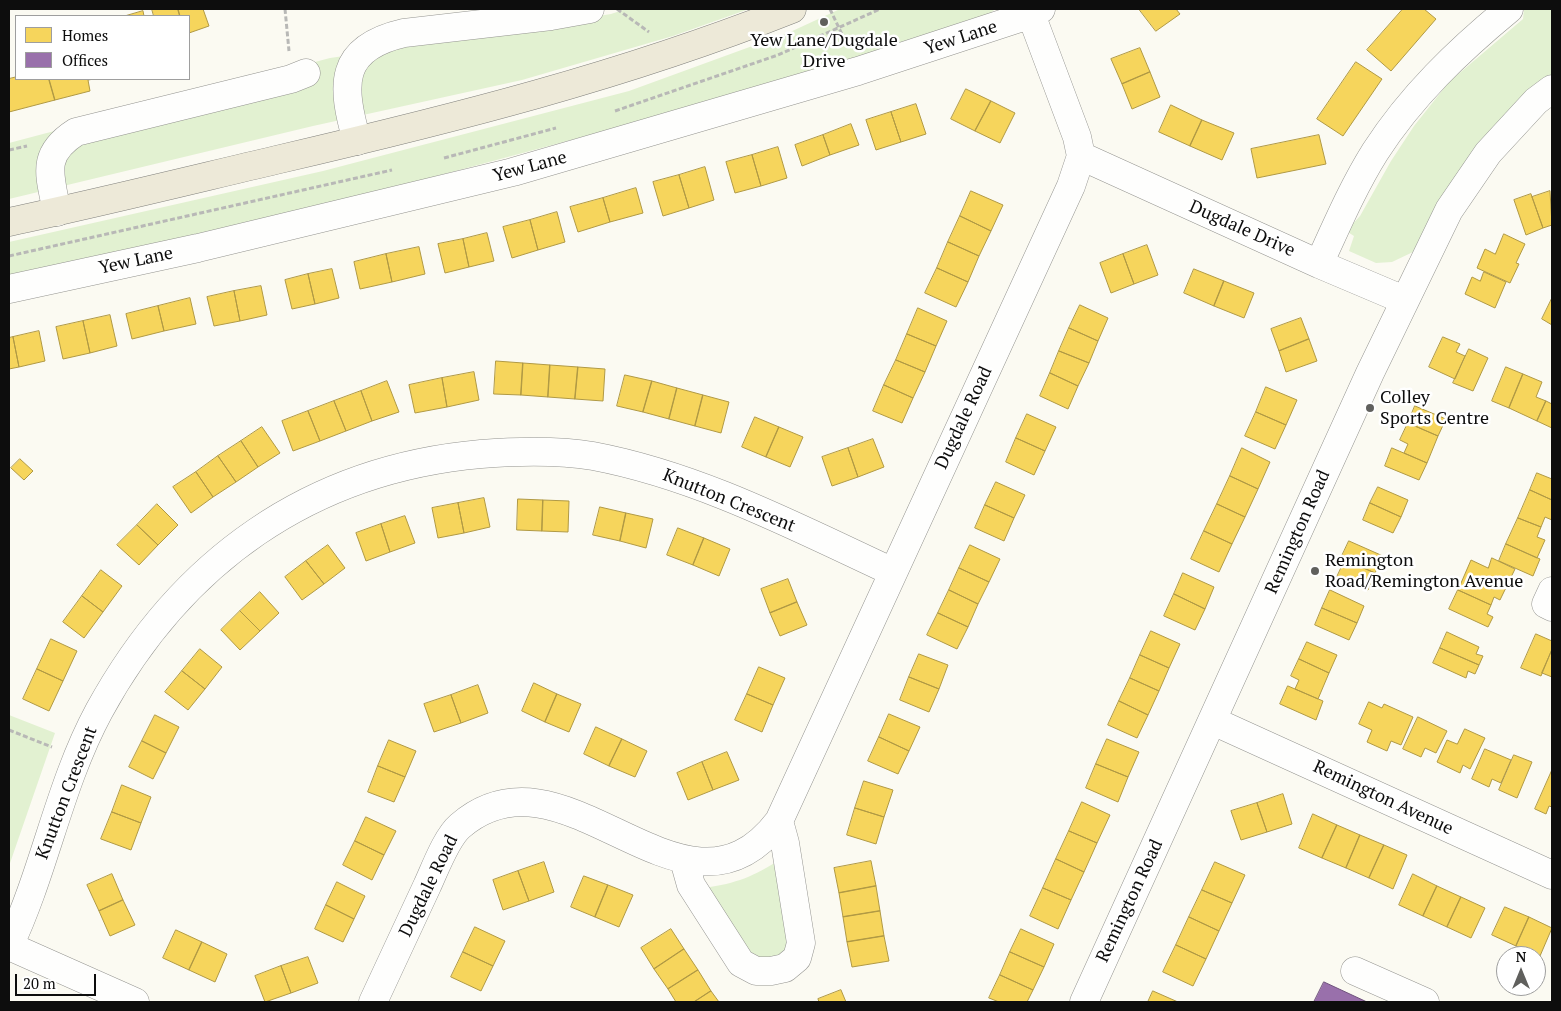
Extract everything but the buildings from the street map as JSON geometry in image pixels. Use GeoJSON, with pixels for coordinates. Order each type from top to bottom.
{"type":"FeatureCollection","features":[{"type":"Feature","properties":{"kind":"main road"},"geometry":{"type":"LineString","coordinates":[[9,222],[356,141],[568,87],[724,36],[792,9]]}},
{"type":"Feature","properties":{"kind":"street"},"geometry":{"type":"LineString","coordinates":[[356,141],[349,114],[349,68],[358,54],[369,45],[384,37],[404,33],[552,16],[590,9]]}},
{"type":"Feature","properties":{"kind":"street"},"geometry":{"type":"LineString","coordinates":[[1318,264],[1374,153],[1412,101],[1447,64],[1509,9]]}},
{"type":"Feature","properties":{"kind":"street"},"geometry":{"type":"LineString","coordinates":[[1034,11],[1070,116],[1081,156]]}},
{"type":"Feature","properties":{"kind":"street","name":"Yew Lane"},"geometry":{"type":"LineString","coordinates":[[9,289],[198,248],[513,172],[858,71],[1034,11]]}},
{"type":"Feature","properties":{"kind":"street"},"geometry":{"type":"LineString","coordinates":[[57,212],[49,169],[52,155],[62,141],[76,132],[299,76]]}},
{"type":"Feature","properties":{"kind":"street","name":"Remington Road"},"geometry":{"type":"LineString","coordinates":[[1084,1002],[1404,300],[1449,210],[1488,153],[1536,101],[1552,89]]}},
{"type":"Feature","properties":{"kind":"street","name":"Dugdale Drive"},"geometry":{"type":"LineString","coordinates":[[1081,156],[1318,264],[1404,300]]}},
{"type":"Feature","properties":{"kind":"street","name":"Dugdale Road"},"geometry":{"type":"LineString","coordinates":[[373,1002],[441,856],[458,828],[481,811],[511,802],[540,802],[574,814],[684,860],[706,862],[730,858],[750,851],[767,836],[779,821],[1071,186],[1081,156]]}},
{"type":"Feature","properties":{"kind":"street","name":"Knutton Crescent"},"geometry":{"type":"LineString","coordinates":[[11,937],[77,756],[99,711],[129,661],[168,609],[207,569],[249,536],[306,501],[374,475],[440,458],[517,452],[590,456],[660,472],[727,496],[893,572]]}},
{"type":"Feature","properties":{"kind":"street"},"geometry":{"type":"LineString","coordinates":[[1552,591],[1546,604],[1552,607]]}},
{"type":"Feature","properties":{"kind":"street","name":"Remington Avenue"},"geometry":{"type":"LineString","coordinates":[[1213,721],[1552,875]]}},
{"type":"Feature","properties":{"kind":"street"},"geometry":{"type":"LineString","coordinates":[[684,860],[691,885],[741,963],[756,971],[771,972],[785,968],[797,958],[801,943],[785,843],[779,821]]}},
{"type":"Feature","properties":{"kind":"street"},"geometry":{"type":"LineString","coordinates":[[11,937],[136,1002]]}},
{"type":"Feature","properties":{"kind":"street"},"geometry":{"type":"LineString","coordinates":[[1355,971],[1425,1002]]}},
{"type":"Feature","properties":{"kind":"path"},"geometry":{"type":"LineString","coordinates":[[285,9],[299,76]]}},
{"type":"Feature","properties":{"kind":"path"},"geometry":{"type":"LineString","coordinates":[[830,9],[840,27],[858,71]]}},
{"type":"Feature","properties":{"kind":"path"},"geometry":{"type":"LineString","coordinates":[[9,730],[77,756]]}},
{"type":"Feature","properties":{"kind":"green space"},"geometry":{"type":"Polygon","coordinates":[[[626,9],[749,9],[673,36],[522,80],[313,126],[9,199],[9,143],[330,58],[611,14],[626,9]]]}},
{"type":"Feature","properties":{"kind":"green space"},"geometry":{"type":"Polygon","coordinates":[[[840,9],[995,9],[982,21],[720,100],[355,198],[9,282],[9,242],[323,171],[629,91],[788,33],[840,9]]]}},
{"type":"Feature","properties":{"kind":"green space"},"geometry":{"type":"Polygon","coordinates":[[[1524,9],[1552,9],[1552,75],[1531,90],[1462,168],[1413,252],[1392,262],[1376,263],[1349,251],[1354,236],[1346,231],[1360,216],[1391,161],[1414,126],[1449,82],[1523,19],[1524,9]]]}},
{"type":"Feature","properties":{"kind":"green space"},"geometry":{"type":"Polygon","coordinates":[[[9,715],[55,733],[9,866],[9,715]]]}},
{"type":"Feature","properties":{"kind":"green space"},"geometry":{"type":"Polygon","coordinates":[[[781,859],[793,940],[786,957],[752,960],[704,888],[744,878],[781,859]]]}},
{"type":"Feature","properties":{"kind":"place","name":"Yew Lane/Dugdale Drive"},"geometry":{"type":"Point","coordinates":[824,22]}},
{"type":"Feature","properties":{"kind":"place","name":"Colley Sports Centre"},"geometry":{"type":"Point","coordinates":[1370,408]}},
{"type":"Feature","properties":{"kind":"place","name":"Remington Road/Remington Avenue"},"geometry":{"type":"Point","coordinates":[1315,571]}}]}
